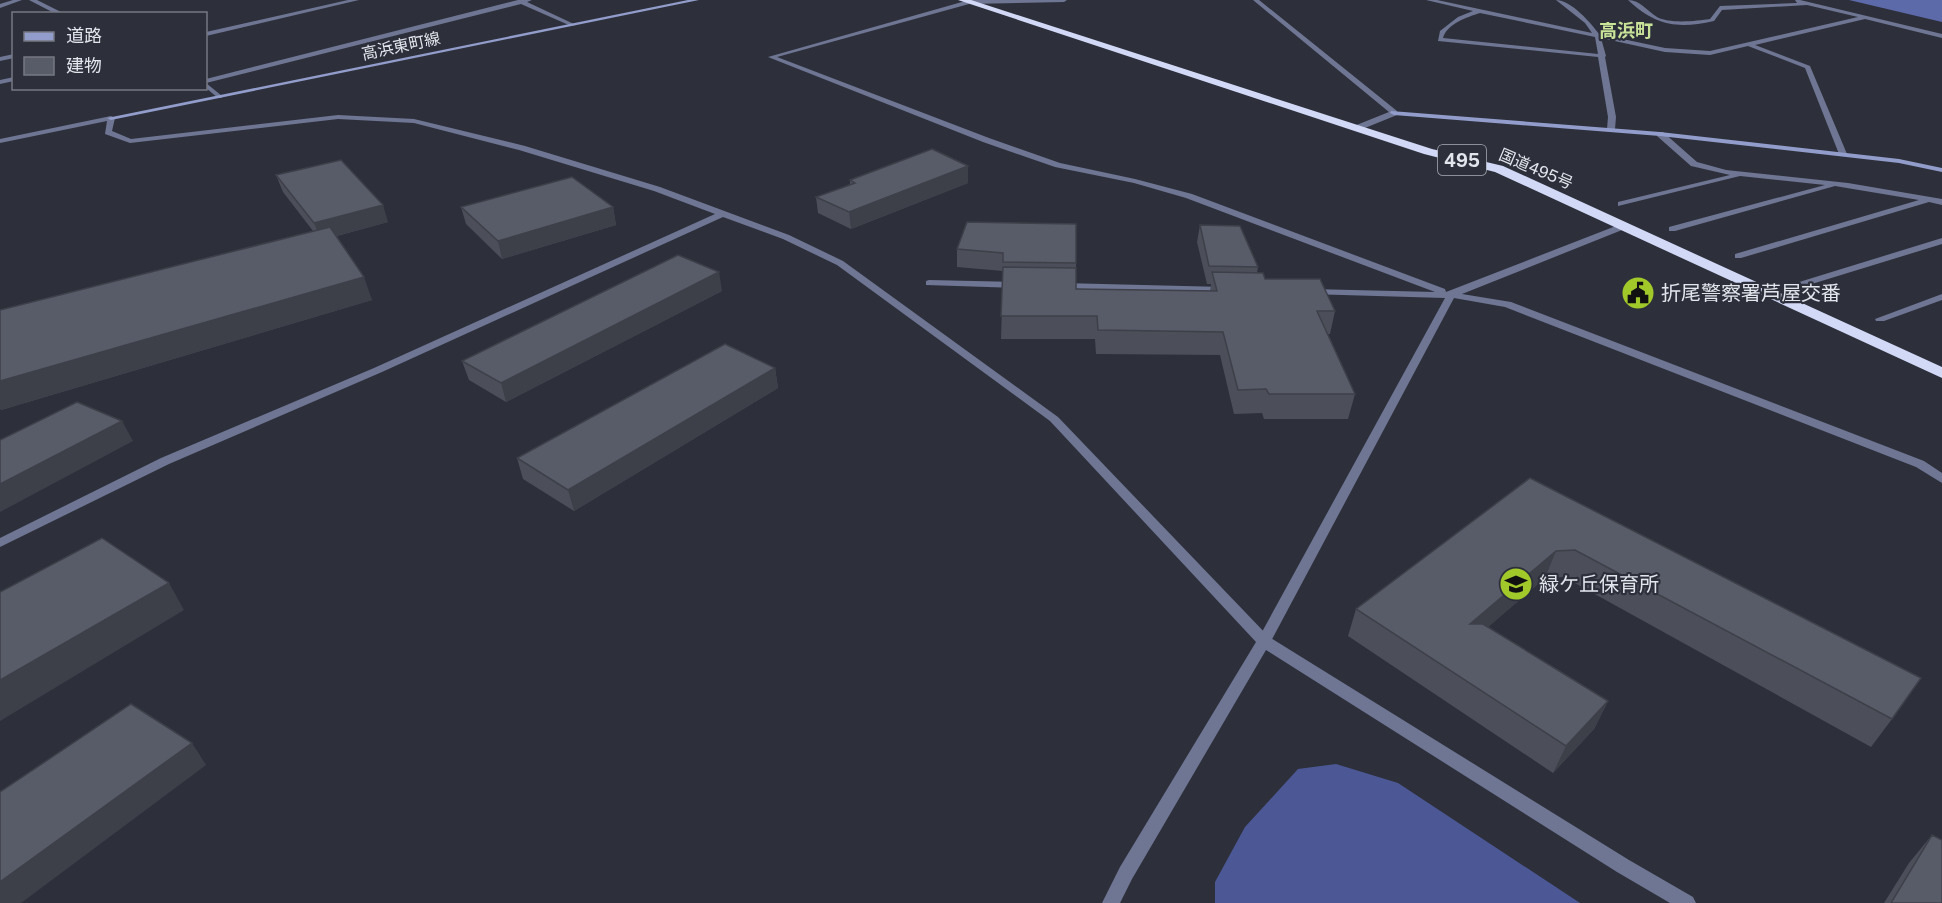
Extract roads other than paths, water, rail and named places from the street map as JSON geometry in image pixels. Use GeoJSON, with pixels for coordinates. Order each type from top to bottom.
{"type":"FeatureCollection","features":[{"type":"Feature","properties":{"kind":"highway","name":"国道495号"},"geometry":{"type":"LineString","coordinates":[[965,1],[1428,152],[1499,169],[1942,373]]}},
{"type":"Feature","properties":{"kind":"main road","name":"高浜東町線"},"geometry":{"type":"LineString","coordinates":[[111,118],[696,0]]}},
{"type":"Feature","properties":{"kind":"main road"},"geometry":{"type":"LineString","coordinates":[[1394,113],[1660,134],[1899,161],[1942,170]]}},
{"type":"Feature","properties":{"kind":"street"},"geometry":{"type":"LineString","coordinates":[[0,6],[19,0]]}},
{"type":"Feature","properties":{"kind":"street"},"geometry":{"type":"LineString","coordinates":[[32,0],[58,12]]}},
{"type":"Feature","properties":{"kind":"street"},"geometry":{"type":"LineString","coordinates":[[207,34],[356,0]]}},
{"type":"Feature","properties":{"kind":"street"},"geometry":{"type":"LineString","coordinates":[[207,81],[529,0]]}},
{"type":"Feature","properties":{"kind":"street"},"geometry":{"type":"LineString","coordinates":[[1064,0],[965,1],[771,57],[986,140],[1058,165],[1135,181],[1189,196],[1451,295]]}},
{"type":"Feature","properties":{"kind":"street"},"geometry":{"type":"LineString","coordinates":[[1256,0],[1394,113],[1357,128]]}},
{"type":"Feature","properties":{"kind":"street"},"geometry":{"type":"LineString","coordinates":[[1429,0],[1598,37],[1684,52],[1710,53],[1863,18]]}},
{"type":"Feature","properties":{"kind":"street"},"geometry":{"type":"LineString","coordinates":[[1559,0],[1587,22],[1598,37],[1612,117],[1611,129]]}},
{"type":"Feature","properties":{"kind":"street"},"geometry":{"type":"LineString","coordinates":[[1631,0],[1654,18],[1678,23],[1712,20],[1720,8],[1733,5],[1805,3]]}},
{"type":"Feature","properties":{"kind":"street"},"geometry":{"type":"LineString","coordinates":[[1793,0],[1942,36]]}},
{"type":"Feature","properties":{"kind":"street"},"geometry":{"type":"LineString","coordinates":[[518,1],[573,25]]}},
{"type":"Feature","properties":{"kind":"street"},"geometry":{"type":"LineString","coordinates":[[317,3],[326,7]]}},
{"type":"Feature","properties":{"kind":"street"},"geometry":{"type":"LineString","coordinates":[[1479,11],[1460,18],[1442,32],[1440,40],[1603,56]]}},
{"type":"Feature","properties":{"kind":"street"},"geometry":{"type":"LineString","coordinates":[[1747,44],[1808,67],[1843,154]]}},
{"type":"Feature","properties":{"kind":"street"},"geometry":{"type":"LineString","coordinates":[[207,87],[220,97]]}},
{"type":"Feature","properties":{"kind":"street"},"geometry":{"type":"LineString","coordinates":[[0,141],[111,118],[108,132],[130,141],[338,117],[414,121],[522,148],[657,189],[786,237],[840,263],[1054,419],[1264,641],[1613,860],[1687,903]]}},
{"type":"Feature","properties":{"kind":"street"},"geometry":{"type":"LineString","coordinates":[[1660,134],[1694,164],[1745,174],[1838,184],[1942,202]]}},
{"type":"Feature","properties":{"kind":"street"},"geometry":{"type":"LineString","coordinates":[[1621,204],[1745,174]]}},
{"type":"Feature","properties":{"kind":"street"},"geometry":{"type":"LineString","coordinates":[[1672,229],[1838,184]]}},
{"type":"Feature","properties":{"kind":"street"},"geometry":{"type":"LineString","coordinates":[[1738,256],[1930,200]]}},
{"type":"Feature","properties":{"kind":"street"},"geometry":{"type":"LineString","coordinates":[[0,543],[165,461],[378,370],[722,214]]}},
{"type":"Feature","properties":{"kind":"street"},"geometry":{"type":"LineString","coordinates":[[1111,903],[1126,873],[1264,641],[1451,295],[1624,226]]}},
{"type":"Feature","properties":{"kind":"street"},"geometry":{"type":"LineString","coordinates":[[1799,285],[1942,241]]}},
{"type":"Feature","properties":{"kind":"street"},"geometry":{"type":"LineString","coordinates":[[929,283],[1024,285]]}},
{"type":"Feature","properties":{"kind":"street"},"geometry":{"type":"LineString","coordinates":[[1047,286],[1237,290]]}},
{"type":"Feature","properties":{"kind":"street"},"geometry":{"type":"LineString","coordinates":[[1297,292],[1451,295],[1507,304],[1920,465],[1942,479]]}},
{"type":"Feature","properties":{"kind":"street"},"geometry":{"type":"LineString","coordinates":[[1880,319],[1942,297]]}},
{"type":"Feature","properties":{"kind":"place","name":"折尾警察署芦屋交番"},"geometry":{"type":"Point","coordinates":[1638,293]}},
{"type":"Feature","properties":{"kind":"place","name":"緑ケ丘保育所"},"geometry":{"type":"Point","coordinates":[1516,584]}},
{"type":"Feature","properties":{"kind":"district","name":"高浜町"},"geometry":{"type":"Point","coordinates":[1626,30]}}]}
